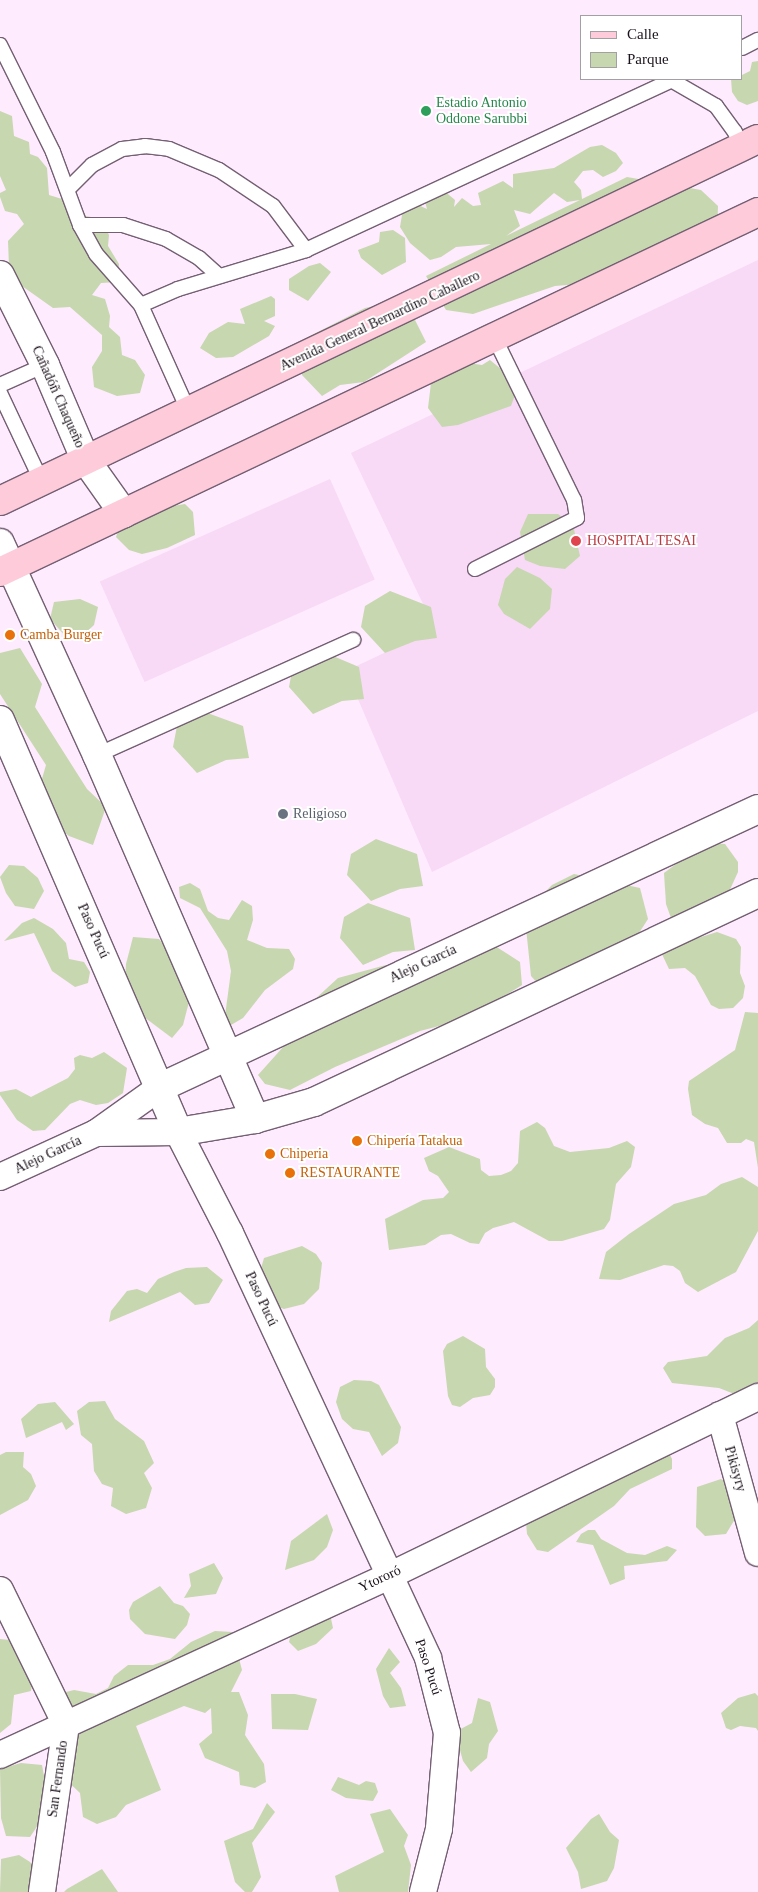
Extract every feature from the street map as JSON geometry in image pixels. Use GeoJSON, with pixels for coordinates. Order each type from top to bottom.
{"type":"FeatureCollection","features":[{"type":"Feature","properties":{"kind":"main road","name":"Avenida General Bernardino Caballero"},"geometry":{"type":"LineString","coordinates":[[0,501],[85,459],[752,147]]}},
{"type":"Feature","properties":{"kind":"main road"},"geometry":{"type":"LineString","coordinates":[[5,570],[758,212]]}},
{"type":"Feature","properties":{"kind":"street","name":"Cañadóñ Chaqueño"},"geometry":{"type":"LineString","coordinates":[[0,275],[45,365],[85,459],[124,514]]}},
{"type":"Feature","properties":{"kind":"street"},"geometry":{"type":"LineString","coordinates":[[0,543],[5,570],[97,755],[226,1056],[255,1119]]}},
{"type":"Feature","properties":{"kind":"street","name":"Paso Pucú"},"geometry":{"type":"LineString","coordinates":[[0,720],[178,1132],[230,1233],[391,1575],[428,1658],[447,1733],[438,1829],[423,1892]]}},
{"type":"Feature","properties":{"kind":"street","name":"Alejo García"},"geometry":{"type":"LineString","coordinates":[[0,1177],[96,1133],[159,1088],[758,809]]}},
{"type":"Feature","properties":{"kind":"street","name":"Alejo García"},"geometry":{"type":"LineString","coordinates":[[96,1133],[178,1132],[255,1119],[314,1102],[758,893]]}},
{"type":"Feature","properties":{"kind":"street","name":"Ytororó"},"geometry":{"type":"LineString","coordinates":[[0,1755],[391,1575],[758,1397]]}},
{"type":"Feature","properties":{"kind":"street","name":"Pikisyry"},"geometry":{"type":"LineString","coordinates":[[720,1415],[758,1552]]}},
{"type":"Feature","properties":{"kind":"street","name":"San Fernando"},"geometry":{"type":"LineString","coordinates":[[0,1590],[66,1725],[42,1892]]}},
{"type":"Feature","properties":{"kind":"lane"},"geometry":{"type":"LineString","coordinates":[[743,48],[758,40]]}},
{"type":"Feature","properties":{"kind":"lane"},"geometry":{"type":"LineString","coordinates":[[0,45],[53,152],[80,225],[96,254],[141,305],[189,412]]}},
{"type":"Feature","properties":{"kind":"lane"},"geometry":{"type":"LineString","coordinates":[[141,305],[219,276],[306,250],[673,80],[716,106],[735,132],[752,147]]}},
{"type":"Feature","properties":{"kind":"lane"},"geometry":{"type":"LineString","coordinates":[[68,189],[92,166],[122,149],[145,146],[169,148],[219,170],[273,206],[290,224],[306,250]]}},
{"type":"Feature","properties":{"kind":"lane"},"geometry":{"type":"LineString","coordinates":[[80,225],[123,225],[166,238],[200,258],[219,276]]}},
{"type":"Feature","properties":{"kind":"lane"},"geometry":{"type":"LineString","coordinates":[[475,569],[577,518],[574,500],[494,337]]}},
{"type":"Feature","properties":{"kind":"lane"},"geometry":{"type":"LineString","coordinates":[[0,385],[45,365]]}},
{"type":"Feature","properties":{"kind":"lane"},"geometry":{"type":"LineString","coordinates":[[0,393],[41,480]]}},
{"type":"Feature","properties":{"kind":"lane"},"geometry":{"type":"LineString","coordinates":[[97,755],[353,640]]}},
{"type":"Feature","properties":{"kind":"shaded area","name":"HOSPITAL TESAI"},"geometry":{"type":"Polygon","coordinates":[[[758,260],[758,711],[432,872],[346,671],[435,629],[351,453],[758,260]]]}},
{"type":"Feature","properties":{"kind":"shaded area"},"geometry":{"type":"Polygon","coordinates":[[[330,479],[375,579],[145,682],[100,581],[330,479]]]}},
{"type":"Feature","properties":{"kind":"green space"},"geometry":{"type":"Polygon","coordinates":[[[758,61],[758,101],[747,105],[738,101],[732,92],[731,80],[743,80],[743,74],[750,71],[752,62],[758,61]]]}},
{"type":"Feature","properties":{"kind":"green space"},"geometry":{"type":"Polygon","coordinates":[[[0,111],[12,116],[14,136],[29,142],[30,154],[38,157],[47,168],[49,195],[62,199],[74,196],[86,216],[101,219],[109,235],[108,246],[119,264],[118,282],[101,283],[92,295],[105,299],[110,316],[109,327],[120,337],[122,355],[135,360],[145,375],[140,393],[117,396],[94,387],[92,367],[102,351],[102,335],[70,307],[53,308],[22,286],[9,266],[8,241],[24,224],[17,214],[5,211],[0,197],[0,193],[6,190],[0,176],[0,111]]]}},
{"type":"Feature","properties":{"kind":"green space"},"geometry":{"type":"Polygon","coordinates":[[[602,145],[616,153],[623,163],[616,171],[603,177],[593,170],[583,171],[574,182],[581,190],[582,199],[627,177],[701,190],[718,206],[717,232],[703,255],[650,264],[614,281],[555,286],[473,314],[446,310],[426,276],[491,244],[456,247],[441,257],[430,260],[410,243],[400,227],[403,209],[416,204],[427,209],[424,197],[442,189],[455,200],[454,207],[462,198],[473,206],[481,205],[478,193],[503,181],[513,188],[513,174],[554,168],[590,147],[602,145]],[[554,193],[530,214],[514,210],[520,226],[506,236],[580,200],[567,202],[554,193]]]}},
{"type":"Feature","properties":{"kind":"green space"},"geometry":{"type":"Polygon","coordinates":[[[393,230],[405,238],[406,262],[382,275],[361,258],[358,250],[379,242],[380,232],[393,230]]]}},
{"type":"Feature","properties":{"kind":"green space"},"geometry":{"type":"Polygon","coordinates":[[[320,263],[331,272],[308,301],[289,290],[289,279],[309,266],[320,263]]]}},
{"type":"Feature","properties":{"kind":"green space"},"geometry":{"type":"Polygon","coordinates":[[[271,296],[275,299],[275,316],[264,321],[275,326],[269,336],[233,357],[216,358],[200,348],[209,333],[228,322],[245,324],[240,309],[271,296]]]}},
{"type":"Feature","properties":{"kind":"green space"},"geometry":{"type":"Polygon","coordinates":[[[388,303],[409,308],[426,342],[364,382],[340,385],[322,396],[302,375],[298,342],[365,308],[388,303]]]}},
{"type":"Feature","properties":{"kind":"green space"},"geometry":{"type":"Polygon","coordinates":[[[447,360],[482,365],[490,360],[519,384],[511,406],[458,425],[442,427],[428,408],[431,383],[447,360]]]}},
{"type":"Feature","properties":{"kind":"green space"},"geometry":{"type":"Polygon","coordinates":[[[185,504],[193,512],[195,535],[167,548],[142,554],[129,550],[116,537],[124,514],[185,504]]]}},
{"type":"Feature","properties":{"kind":"green space"},"geometry":{"type":"Polygon","coordinates":[[[528,514],[558,514],[573,525],[580,556],[565,569],[540,566],[525,560],[520,532],[528,514]]]}},
{"type":"Feature","properties":{"kind":"green space"},"geometry":{"type":"Polygon","coordinates":[[[517,567],[540,578],[552,589],[550,609],[530,629],[504,614],[498,605],[505,579],[517,567]]]}},
{"type":"Feature","properties":{"kind":"green space"},"geometry":{"type":"Polygon","coordinates":[[[390,591],[431,607],[437,638],[415,641],[385,653],[361,627],[365,606],[390,591]]]}},
{"type":"Feature","properties":{"kind":"green space"},"geometry":{"type":"Polygon","coordinates":[[[80,599],[98,607],[94,625],[81,637],[67,638],[50,619],[54,602],[80,599]]]}},
{"type":"Feature","properties":{"kind":"green space"},"geometry":{"type":"Polygon","coordinates":[[[20,648],[42,684],[35,707],[87,789],[106,807],[93,845],[69,836],[53,823],[37,796],[46,765],[0,694],[0,653],[20,648]]]}},
{"type":"Feature","properties":{"kind":"green space"},"geometry":{"type":"Polygon","coordinates":[[[333,656],[359,667],[364,699],[342,701],[313,714],[289,687],[293,666],[333,656]]]}},
{"type":"Feature","properties":{"kind":"green space"},"geometry":{"type":"Polygon","coordinates":[[[202,711],[243,726],[249,758],[226,760],[197,773],[173,747],[177,726],[202,711]]]}},
{"type":"Feature","properties":{"kind":"green space"},"geometry":{"type":"Polygon","coordinates":[[[376,839],[417,854],[423,886],[400,889],[371,901],[347,875],[351,854],[376,839]]]}},
{"type":"Feature","properties":{"kind":"green space"},"geometry":{"type":"Polygon","coordinates":[[[704,843],[725,844],[738,862],[738,872],[727,896],[671,918],[666,904],[664,873],[704,843]]]}},
{"type":"Feature","properties":{"kind":"green space"},"geometry":{"type":"Polygon","coordinates":[[[9,865],[24,866],[38,878],[44,891],[34,909],[15,906],[6,893],[0,877],[9,865]]]}},
{"type":"Feature","properties":{"kind":"green space"},"geometry":{"type":"Polygon","coordinates":[[[574,874],[640,888],[648,919],[637,936],[541,987],[531,976],[525,918],[533,904],[552,885],[574,874]]]}},
{"type":"Feature","properties":{"kind":"green space"},"geometry":{"type":"Polygon","coordinates":[[[190,883],[200,889],[208,911],[218,918],[229,920],[242,900],[252,906],[253,920],[247,940],[267,948],[289,949],[295,959],[293,969],[265,990],[243,1018],[231,1025],[225,1016],[231,971],[227,951],[200,908],[180,898],[179,887],[190,883]]]}},
{"type":"Feature","properties":{"kind":"green space"},"geometry":{"type":"Polygon","coordinates":[[[368,903],[410,918],[415,950],[393,952],[363,965],[340,938],[344,917],[368,903]]]}},
{"type":"Feature","properties":{"kind":"green space"},"geometry":{"type":"Polygon","coordinates":[[[34,918],[53,929],[66,943],[69,959],[84,962],[90,972],[88,983],[75,987],[52,971],[34,933],[4,941],[22,923],[34,918]]]}},
{"type":"Feature","properties":{"kind":"green space"},"geometry":{"type":"Polygon","coordinates":[[[717,932],[736,939],[741,947],[740,973],[745,986],[743,998],[733,1008],[719,1009],[711,1005],[695,976],[685,968],[669,969],[660,950],[717,932]]]}},
{"type":"Feature","properties":{"kind":"green space"},"geometry":{"type":"Polygon","coordinates":[[[133,937],[159,939],[171,954],[190,998],[183,1025],[172,1038],[124,1002],[126,964],[133,937]]]}},
{"type":"Feature","properties":{"kind":"green space"},"geometry":{"type":"Polygon","coordinates":[[[495,946],[520,962],[522,985],[490,1005],[462,1020],[420,1031],[335,1067],[290,1090],[265,1084],[258,1075],[284,1046],[313,1001],[338,978],[386,965],[400,977],[495,946]]]}},
{"type":"Feature","properties":{"kind":"green space"},"geometry":{"type":"Polygon","coordinates":[[[745,1012],[758,1013],[758,1168],[754,1142],[746,1139],[741,1143],[727,1143],[718,1128],[705,1124],[692,1115],[688,1089],[689,1081],[735,1050],[745,1012]]]}},
{"type":"Feature","properties":{"kind":"green space"},"geometry":{"type":"Polygon","coordinates":[[[104,1052],[127,1068],[123,1093],[108,1103],[96,1105],[80,1100],[70,1104],[45,1130],[33,1131],[17,1120],[0,1095],[0,1092],[16,1089],[31,1097],[68,1078],[75,1069],[74,1058],[80,1055],[92,1058],[104,1052]]]}},
{"type":"Feature","properties":{"kind":"green space"},"geometry":{"type":"Polygon","coordinates":[[[537,1122],[545,1128],[554,1146],[570,1152],[609,1148],[627,1141],[635,1147],[631,1167],[616,1184],[610,1220],[604,1229],[562,1241],[549,1241],[514,1222],[493,1228],[485,1233],[479,1244],[470,1243],[451,1234],[441,1235],[425,1245],[389,1250],[385,1219],[423,1200],[443,1198],[449,1192],[438,1176],[429,1171],[424,1158],[449,1147],[480,1159],[481,1170],[489,1176],[501,1175],[511,1171],[518,1163],[520,1131],[537,1122]]]}},
{"type":"Feature","properties":{"kind":"green space"},"geometry":{"type":"Polygon","coordinates":[[[742,1177],[758,1187],[758,1231],[736,1272],[698,1292],[685,1283],[680,1271],[673,1266],[664,1265],[620,1280],[599,1279],[606,1252],[629,1234],[674,1204],[706,1195],[721,1184],[742,1177]]]}},
{"type":"Feature","properties":{"kind":"green space"},"geometry":{"type":"Polygon","coordinates":[[[302,1246],[316,1254],[322,1263],[319,1289],[304,1304],[284,1309],[276,1306],[259,1275],[264,1258],[302,1246]]]}},
{"type":"Feature","properties":{"kind":"green space"},"geometry":{"type":"Polygon","coordinates":[[[207,1267],[223,1280],[209,1303],[195,1305],[180,1292],[109,1322],[111,1311],[127,1291],[137,1289],[147,1293],[158,1279],[174,1272],[186,1268],[207,1267]]]}},
{"type":"Feature","properties":{"kind":"green space"},"geometry":{"type":"Polygon","coordinates":[[[758,1320],[758,1388],[737,1395],[719,1388],[672,1383],[663,1368],[668,1362],[707,1356],[725,1338],[749,1328],[758,1320]]]}},
{"type":"Feature","properties":{"kind":"green space"},"geometry":{"type":"Polygon","coordinates":[[[463,1336],[485,1349],[486,1367],[495,1379],[495,1387],[490,1395],[473,1398],[460,1407],[452,1405],[448,1396],[443,1351],[447,1344],[463,1336]]]}},
{"type":"Feature","properties":{"kind":"green space"},"geometry":{"type":"Polygon","coordinates":[[[354,1380],[371,1381],[379,1385],[401,1427],[398,1443],[382,1456],[369,1432],[353,1429],[342,1419],[336,1402],[340,1387],[354,1380]]]}},
{"type":"Feature","properties":{"kind":"green space"},"geometry":{"type":"Polygon","coordinates":[[[105,1401],[115,1419],[144,1441],[154,1463],[144,1473],[152,1488],[146,1508],[126,1514],[111,1506],[113,1488],[102,1484],[94,1471],[92,1444],[81,1435],[77,1411],[89,1402],[105,1401]]]}},
{"type":"Feature","properties":{"kind":"green space"},"geometry":{"type":"Polygon","coordinates":[[[55,1402],[74,1424],[66,1430],[62,1422],[26,1438],[21,1419],[38,1404],[55,1402]]]}},
{"type":"Feature","properties":{"kind":"green space"},"geometry":{"type":"Polygon","coordinates":[[[635,1447],[668,1451],[672,1459],[672,1469],[630,1489],[614,1506],[548,1552],[537,1550],[527,1534],[526,1522],[565,1478],[582,1467],[600,1463],[619,1450],[635,1447]]]}},
{"type":"Feature","properties":{"kind":"green space"},"geometry":{"type":"Polygon","coordinates":[[[6,1452],[24,1452],[23,1467],[31,1474],[36,1486],[28,1500],[0,1515],[0,1455],[6,1452]]]}},
{"type":"Feature","properties":{"kind":"green space"},"geometry":{"type":"Polygon","coordinates":[[[721,1479],[739,1489],[738,1514],[726,1534],[705,1536],[696,1527],[697,1487],[721,1479]]]}},
{"type":"Feature","properties":{"kind":"green space"},"geometry":{"type":"Polygon","coordinates":[[[327,1514],[333,1530],[327,1547],[314,1560],[285,1570],[291,1541],[327,1514]]]}},
{"type":"Feature","properties":{"kind":"green space"},"geometry":{"type":"Polygon","coordinates":[[[588,1530],[595,1530],[601,1539],[627,1553],[645,1555],[667,1546],[677,1550],[667,1561],[624,1566],[625,1579],[610,1585],[593,1545],[576,1542],[581,1534],[588,1530]]]}},
{"type":"Feature","properties":{"kind":"green space"},"geometry":{"type":"Polygon","coordinates":[[[214,1563],[223,1578],[216,1594],[184,1598],[191,1586],[189,1574],[214,1563]]]}},
{"type":"Feature","properties":{"kind":"green space"},"geometry":{"type":"Polygon","coordinates":[[[160,1586],[174,1603],[183,1606],[190,1614],[187,1625],[175,1639],[145,1634],[130,1619],[129,1610],[133,1602],[160,1586]]]}},
{"type":"Feature","properties":{"kind":"green space"},"geometry":{"type":"Polygon","coordinates":[[[330,1614],[333,1628],[316,1644],[298,1651],[289,1642],[293,1626],[330,1614]]]}},
{"type":"Feature","properties":{"kind":"green space"},"geometry":{"type":"Polygon","coordinates":[[[215,1631],[232,1632],[242,1670],[231,1692],[239,1692],[248,1715],[245,1735],[264,1764],[266,1782],[255,1788],[240,1785],[239,1772],[205,1758],[199,1744],[212,1733],[211,1708],[205,1713],[184,1706],[136,1726],[161,1790],[126,1805],[116,1817],[97,1824],[83,1817],[80,1793],[59,1773],[65,1733],[46,1718],[46,1697],[74,1690],[96,1694],[108,1688],[114,1676],[128,1665],[153,1665],[170,1659],[191,1642],[215,1631]]]}},
{"type":"Feature","properties":{"kind":"green space"},"geometry":{"type":"Polygon","coordinates":[[[0,1639],[10,1640],[35,1661],[31,1691],[14,1695],[11,1724],[0,1733],[0,1639]]]}},
{"type":"Feature","properties":{"kind":"green space"},"geometry":{"type":"Polygon","coordinates":[[[389,1648],[400,1662],[390,1673],[401,1688],[406,1706],[390,1708],[383,1696],[376,1669],[389,1648]]]}},
{"type":"Feature","properties":{"kind":"green space"},"geometry":{"type":"Polygon","coordinates":[[[755,1693],[758,1696],[758,1731],[756,1728],[740,1726],[731,1730],[726,1728],[721,1713],[738,1698],[755,1693]]]}},
{"type":"Feature","properties":{"kind":"green space"},"geometry":{"type":"Polygon","coordinates":[[[271,1694],[295,1694],[317,1699],[308,1730],[272,1729],[271,1694]]]}},
{"type":"Feature","properties":{"kind":"green space"},"geometry":{"type":"Polygon","coordinates":[[[478,1698],[490,1702],[498,1731],[489,1744],[487,1758],[471,1772],[463,1761],[455,1732],[472,1723],[478,1698]]]}},
{"type":"Feature","properties":{"kind":"green space"},"geometry":{"type":"Polygon","coordinates":[[[21,1763],[42,1765],[46,1787],[46,1813],[30,1837],[6,1836],[1,1818],[0,1769],[21,1763]]]}},
{"type":"Feature","properties":{"kind":"green space"},"geometry":{"type":"Polygon","coordinates":[[[338,1777],[359,1785],[366,1781],[375,1783],[378,1792],[373,1801],[346,1798],[331,1790],[338,1777]]]}},
{"type":"Feature","properties":{"kind":"green space"},"geometry":{"type":"Polygon","coordinates":[[[267,1803],[275,1812],[252,1843],[261,1877],[252,1892],[245,1892],[235,1882],[224,1841],[253,1829],[267,1803]]]}},
{"type":"Feature","properties":{"kind":"green space"},"geometry":{"type":"Polygon","coordinates":[[[390,1809],[408,1835],[404,1846],[411,1865],[408,1892],[339,1892],[335,1876],[384,1852],[370,1814],[390,1809]]]}},
{"type":"Feature","properties":{"kind":"green space"},"geometry":{"type":"Polygon","coordinates":[[[599,1814],[610,1832],[619,1840],[614,1868],[607,1881],[581,1889],[578,1872],[566,1848],[591,1819],[599,1814]]]}},
{"type":"Feature","properties":{"kind":"green space"},"geometry":{"type":"Polygon","coordinates":[[[19,1855],[30,1862],[44,1880],[46,1892],[0,1892],[1,1859],[19,1855]]]}},
{"type":"Feature","properties":{"kind":"green space"},"geometry":{"type":"Polygon","coordinates":[[[102,1869],[118,1892],[64,1892],[67,1889],[102,1869]]]}},
{"type":"Feature","properties":{"kind":"place","name":"Estadio Antonio Oddone Sarubbi"},"geometry":{"type":"Point","coordinates":[426,111]}},
{"type":"Feature","properties":{"kind":"place","name":"HOSPITAL TESAI"},"geometry":{"type":"Point","coordinates":[576,541]}},
{"type":"Feature","properties":{"kind":"place","name":"Camba Burger"},"geometry":{"type":"Point","coordinates":[10,635]}},
{"type":"Feature","properties":{"kind":"place","name":"Religioso"},"geometry":{"type":"Point","coordinates":[283,814]}},
{"type":"Feature","properties":{"kind":"place","name":"Chipería Tatakua"},"geometry":{"type":"Point","coordinates":[357,1141]}},
{"type":"Feature","properties":{"kind":"place","name":"Chiperia"},"geometry":{"type":"Point","coordinates":[270,1154]}},
{"type":"Feature","properties":{"kind":"place","name":"RESTAURANTE"},"geometry":{"type":"Point","coordinates":[290,1173]}}]}
